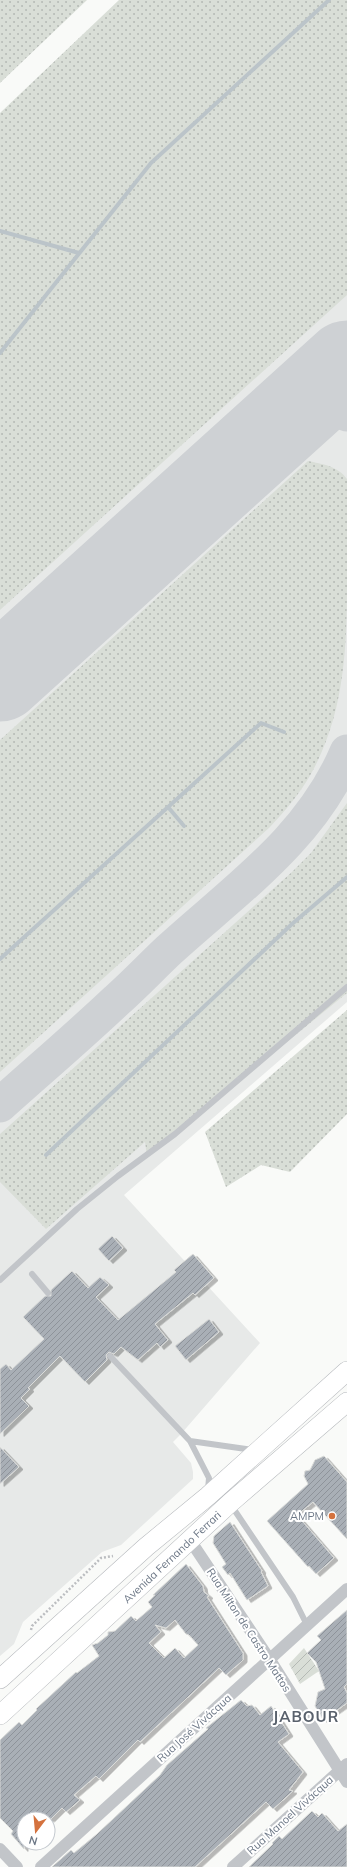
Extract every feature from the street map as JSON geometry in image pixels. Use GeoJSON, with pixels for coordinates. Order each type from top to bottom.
{"type":"FeatureCollection","features":[{"type":"Feature","properties":{"kind":"main road","name":"Avenida Fernando Ferrari"},"geometry":{"type":"LineString","coordinates":[[0,1679],[146,1547],[208,1496],[347,1371]]}},
{"type":"Feature","properties":{"kind":"main road","name":"Avenida Fernando Ferrari"},"geometry":{"type":"LineString","coordinates":[[0,1715],[230,1503],[347,1402]]}},
{"type":"Feature","properties":{"kind":"main road"},"geometry":{"type":"LineString","coordinates":[[190,1540],[192,1528],[208,1496]]}},
{"type":"Feature","properties":{"kind":"street","name":"Rua Milton de Castro Mattos"},"geometry":{"type":"LineString","coordinates":[[190,1540],[343,1767],[347,1782]]}},
{"type":"Feature","properties":{"kind":"street","name":"Rua José Vivácqua"},"geometry":{"type":"LineString","coordinates":[[41,1867],[347,1589]]}},
{"type":"Feature","properties":{"kind":"street","name":"Rua Manoel Vivácqua"},"geometry":{"type":"LineString","coordinates":[[233,1867],[343,1767]]}},
{"type":"Feature","properties":{"kind":"street"},"geometry":{"type":"LineString","coordinates":[[0,1849],[17,1867]]}},
{"type":"Feature","properties":{"kind":"lane"},"geometry":{"type":"LineString","coordinates":[[0,1280],[78,1209],[118,1176],[175,1134],[347,987]]}},
{"type":"Feature","properties":{"kind":"lane"},"geometry":{"type":"LineString","coordinates":[[32,1274],[48,1293]]}},
{"type":"Feature","properties":{"kind":"lane"},"geometry":{"type":"LineString","coordinates":[[110,1356],[190,1441],[209,1478],[208,1496]]}},
{"type":"Feature","properties":{"kind":"lane"},"geometry":{"type":"LineString","coordinates":[[190,1441],[259,1451]]}},
{"type":"Feature","properties":{"kind":"lane"},"geometry":{"type":"LineString","coordinates":[[230,1503],[293,1597],[307,1625]]}},
{"type":"Feature","properties":{"kind":"shaded area"},"geometry":{"type":"Polygon","coordinates":[[[0,0],[87,0],[0,83],[0,0]]]}},
{"type":"Feature","properties":{"kind":"shaded area"},"geometry":{"type":"Polygon","coordinates":[[[119,0],[347,0],[347,295],[0,610],[0,113],[119,0]]]}},
{"type":"Feature","properties":{"kind":"shaded area"},"geometry":{"type":"Polygon","coordinates":[[[347,0],[347,1002],[124,1195],[260,1343],[173,1442],[191,1463],[193,1479],[121,1545],[102,1552],[23,1622],[14,1644],[0,1656],[0,302],[347,0]]]}},
{"type":"Feature","properties":{"kind":"shaded area"},"geometry":{"type":"Polygon","coordinates":[[[308,461],[334,468],[347,479],[347,604],[345,653],[338,702],[323,749],[312,772],[293,801],[270,827],[0,1072],[0,740],[308,461]]]}},
{"type":"Feature","properties":{"kind":"shaded area"},"geometry":{"type":"Polygon","coordinates":[[[347,803],[347,993],[147,1156],[145,1142],[46,1229],[0,1182],[0,1134],[292,872],[311,853],[347,803]]]}},
{"type":"Feature","properties":{"kind":"shaded area"},"geometry":{"type":"Polygon","coordinates":[[[347,1010],[347,1114],[290,1172],[261,1165],[226,1187],[205,1132],[347,1010]]]}},
{"type":"Feature","properties":{"kind":"shaded area"},"geometry":{"type":"Polygon","coordinates":[[[304,1648],[319,1671],[300,1684],[289,1664],[304,1648]]]}},
{"type":"Feature","properties":{"kind":"building"},"geometry":{"type":"Polygon","coordinates":[[[112,1236],[123,1248],[109,1261],[98,1249],[112,1236]]]}},
{"type":"Feature","properties":{"kind":"building"},"geometry":{"type":"Polygon","coordinates":[[[193,1254],[214,1278],[195,1295],[193,1293],[155,1324],[168,1340],[160,1347],[157,1343],[138,1360],[121,1347],[114,1354],[109,1352],[106,1355],[107,1360],[85,1382],[60,1356],[28,1388],[30,1389],[21,1398],[29,1406],[0,1434],[0,1369],[6,1364],[11,1370],[44,1339],[23,1317],[45,1296],[51,1296],[51,1290],[72,1271],[88,1288],[100,1277],[109,1285],[96,1297],[118,1320],[176,1272],[174,1270],[193,1254]]]}},
{"type":"Feature","properties":{"kind":"building"},"geometry":{"type":"Polygon","coordinates":[[[209,1319],[219,1332],[186,1360],[175,1346],[209,1319]]]}},
{"type":"Feature","properties":{"kind":"building"},"geometry":{"type":"Polygon","coordinates":[[[0,1447],[19,1467],[0,1484],[0,1447]]]}},
{"type":"Feature","properties":{"kind":"building"},"geometry":{"type":"Polygon","coordinates":[[[324,1456],[347,1482],[347,1539],[313,1502],[297,1515],[334,1558],[316,1574],[267,1521],[308,1484],[304,1476],[305,1471],[310,1470],[315,1460],[324,1456]]]}},
{"type":"Feature","properties":{"kind":"building"},"geometry":{"type":"Polygon","coordinates":[[[230,1522],[262,1571],[261,1572],[268,1586],[247,1600],[230,1573],[228,1575],[222,1567],[226,1564],[213,1543],[214,1536],[230,1522]]]}},
{"type":"Feature","properties":{"kind":"building"},"geometry":{"type":"Polygon","coordinates":[[[186,1564],[203,1586],[204,1592],[209,1596],[207,1597],[243,1653],[243,1660],[226,1675],[219,1668],[140,1742],[138,1740],[99,1779],[96,1776],[74,1795],[80,1800],[66,1812],[62,1808],[56,1814],[56,1811],[16,1811],[16,1840],[11,1834],[13,1831],[0,1818],[0,1740],[19,1722],[22,1725],[37,1710],[36,1709],[76,1672],[77,1673],[99,1656],[92,1645],[98,1643],[108,1635],[108,1632],[115,1631],[131,1616],[136,1621],[152,1607],[148,1602],[155,1595],[153,1595],[186,1564]],[[175,1620],[166,1628],[155,1625],[161,1632],[149,1643],[164,1658],[175,1648],[184,1658],[198,1645],[189,1635],[186,1634],[175,1620]]]}},
{"type":"Feature","properties":{"kind":"building"},"geometry":{"type":"Polygon","coordinates":[[[347,1610],[347,1684],[344,1687],[347,1693],[347,1703],[323,1720],[315,1706],[318,1692],[325,1689],[316,1662],[307,1653],[321,1640],[317,1636],[347,1610]]]}},
{"type":"Feature","properties":{"kind":"building"},"geometry":{"type":"Polygon","coordinates":[[[241,1700],[247,1706],[252,1705],[260,1715],[271,1706],[289,1734],[278,1742],[303,1772],[289,1790],[293,1791],[273,1809],[266,1802],[195,1867],[52,1867],[71,1850],[74,1853],[97,1834],[160,1775],[167,1765],[208,1729],[206,1728],[241,1700]]]}},
{"type":"Feature","properties":{"kind":"building"},"geometry":{"type":"Polygon","coordinates":[[[312,1811],[318,1817],[322,1813],[338,1831],[347,1824],[347,1867],[249,1867],[273,1844],[272,1843],[279,1836],[282,1839],[312,1811]]]}},
{"type":"Feature","properties":{"kind":"waterway"},"geometry":{"type":"LineString","coordinates":[[0,353],[151,163],[329,0]]}},
{"type":"Feature","properties":{"kind":"waterway"},"geometry":{"type":"LineString","coordinates":[[0,231],[79,253]]}},
{"type":"Feature","properties":{"kind":"waterway"},"geometry":{"type":"LineString","coordinates":[[0,959],[261,723],[284,732]]}},
{"type":"Feature","properties":{"kind":"waterway"},"geometry":{"type":"LineString","coordinates":[[168,807],[184,826]]}},
{"type":"Feature","properties":{"kind":"waterway"},"geometry":{"type":"LineString","coordinates":[[46,1155],[292,924],[347,877]]}},
{"type":"Feature","properties":{"kind":"taxiway"},"geometry":{"type":"LineString","coordinates":[[338,373],[347,372]]}},
{"type":"Feature","properties":{"kind":"taxiway"},"geometry":{"type":"LineString","coordinates":[[283,422],[306,411],[322,409],[339,411],[347,414]]}},
{"type":"Feature","properties":{"kind":"taxiway"},"geometry":{"type":"LineString","coordinates":[[0,1105],[74,1040],[169,950],[270,860],[293,836],[313,811],[332,783],[347,752]]}},
{"type":"Feature","properties":{"kind":"runway"},"geometry":{"type":"LineString","coordinates":[[0,678],[347,364]]}},
{"type":"Feature","properties":{"kind":"place","name":"AMPM"},"geometry":{"type":"Point","coordinates":[332,1516]}},
{"type":"Feature","properties":{"kind":"district","name":"JABOUR"},"geometry":{"type":"Point","coordinates":[306,1716]}}]}
